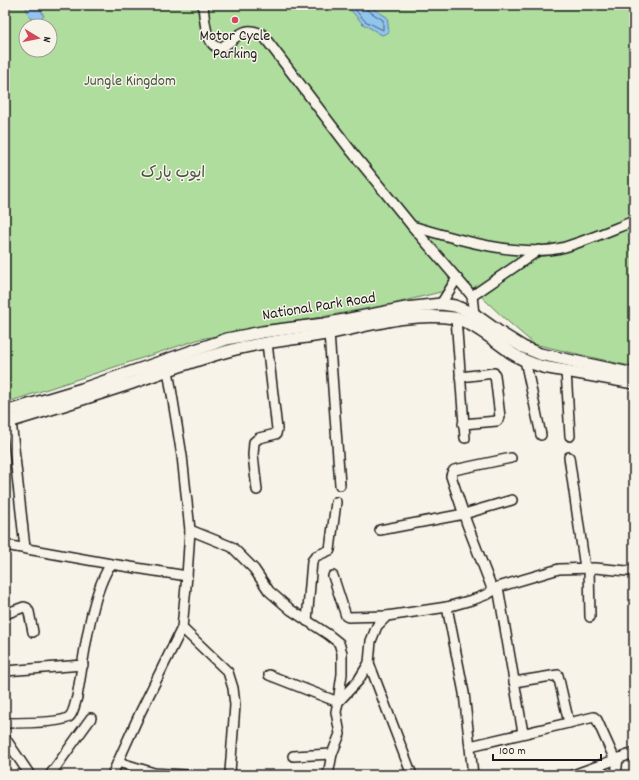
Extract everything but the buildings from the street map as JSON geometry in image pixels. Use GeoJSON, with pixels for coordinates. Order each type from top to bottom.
{"type":"FeatureCollection","features":[{"type":"Feature","properties":{"kind":"main road","name":"National Park Road"},"geometry":{"type":"LineString","coordinates":[[7,419],[82,389],[227,339],[262,332],[324,324],[406,308],[441,304],[455,306],[474,314],[523,347],[540,354],[634,374]]}},
{"type":"Feature","properties":{"kind":"main road","name":"National Park Road"},"geometry":{"type":"LineString","coordinates":[[7,419],[90,397],[168,370],[236,349],[411,317],[435,316],[456,318],[469,324],[513,354],[543,367],[634,383]]}},
{"type":"Feature","properties":{"kind":"street"},"geometry":{"type":"LineString","coordinates":[[202,6],[210,42],[214,46],[224,46],[244,32],[253,31],[262,34],[352,152],[412,226],[472,296],[474,314],[469,324]]}},
{"type":"Feature","properties":{"kind":"street"},"geometry":{"type":"LineString","coordinates":[[412,226],[519,251],[564,247],[634,221]]}},
{"type":"Feature","properties":{"kind":"street"},"geometry":{"type":"LineString","coordinates":[[425,241],[430,231]]}},
{"type":"Feature","properties":{"kind":"street"},"geometry":{"type":"LineString","coordinates":[[472,296],[539,250]]}},
{"type":"Feature","properties":{"kind":"street"},"geometry":{"type":"LineString","coordinates":[[441,304],[457,278]]}},
{"type":"Feature","properties":{"kind":"street"},"geometry":{"type":"LineString","coordinates":[[456,318],[464,438]]}},
{"type":"Feature","properties":{"kind":"street"},"geometry":{"type":"LineString","coordinates":[[329,333],[340,485]]}},
{"type":"Feature","properties":{"kind":"street"},"geometry":{"type":"LineString","coordinates":[[257,490],[253,455],[254,442],[259,438],[276,434],[277,429],[267,344]]}},
{"type":"Feature","properties":{"kind":"street"},"geometry":{"type":"LineString","coordinates":[[525,360],[541,435]]}},
{"type":"Feature","properties":{"kind":"street"},"geometry":{"type":"LineString","coordinates":[[112,775],[182,628],[190,530],[182,456],[168,370]]}},
{"type":"Feature","properties":{"kind":"street"},"geometry":{"type":"LineString","coordinates":[[566,371],[570,436]]}},
{"type":"Feature","properties":{"kind":"street"},"geometry":{"type":"LineString","coordinates":[[460,377],[494,374],[500,417],[497,421],[464,424]]}},
{"type":"Feature","properties":{"kind":"street"},"geometry":{"type":"LineString","coordinates":[[7,419],[25,548]]}},
{"type":"Feature","properties":{"kind":"street"},"geometry":{"type":"LineString","coordinates":[[569,457],[587,568],[590,617]]}},
{"type":"Feature","properties":{"kind":"street"},"geometry":{"type":"LineString","coordinates":[[511,458],[454,470],[451,476],[464,514],[495,589],[523,734]]}},
{"type":"Feature","properties":{"kind":"street"},"geometry":{"type":"LineString","coordinates":[[380,530],[464,514],[512,500]]}},
{"type":"Feature","properties":{"kind":"street"},"geometry":{"type":"LineString","coordinates":[[307,621],[312,561],[316,556],[330,550],[336,502]]}},
{"type":"Feature","properties":{"kind":"street"},"geometry":{"type":"LineString","coordinates":[[190,530],[232,547],[254,569],[269,591],[291,610],[339,643],[342,653],[342,674],[336,712],[340,734],[332,754],[328,775]]}},
{"type":"Feature","properties":{"kind":"street"},"geometry":{"type":"LineString","coordinates":[[5,545],[187,576]]}},
{"type":"Feature","properties":{"kind":"street"},"geometry":{"type":"LineString","coordinates":[[5,723],[64,720],[68,718],[73,711],[95,604],[104,574],[111,564]]}},
{"type":"Feature","properties":{"kind":"street"},"geometry":{"type":"LineString","coordinates":[[333,576],[346,616],[348,617],[387,616],[447,607],[488,594],[495,589],[560,569],[587,568],[627,571],[634,570]]}},
{"type":"Feature","properties":{"kind":"street"},"geometry":{"type":"LineString","coordinates":[[447,607],[464,694],[473,775]]}},
{"type":"Feature","properties":{"kind":"street"},"geometry":{"type":"LineString","coordinates":[[5,614],[27,608],[32,632]]}},
{"type":"Feature","properties":{"kind":"street"},"geometry":{"type":"LineString","coordinates":[[387,616],[377,626],[371,641],[369,663],[412,775]]}},
{"type":"Feature","properties":{"kind":"street"},"geometry":{"type":"LineString","coordinates":[[182,628],[228,672],[233,688],[235,705],[229,775]]}},
{"type":"Feature","properties":{"kind":"street"},"geometry":{"type":"LineString","coordinates":[[338,702],[358,681],[369,663]]}},
{"type":"Feature","properties":{"kind":"street"},"geometry":{"type":"LineString","coordinates":[[5,671],[83,665]]}},
{"type":"Feature","properties":{"kind":"street"},"geometry":{"type":"LineString","coordinates":[[269,675],[338,702]]}},
{"type":"Feature","properties":{"kind":"street"},"geometry":{"type":"LineString","coordinates":[[514,682],[558,676],[568,723]]}},
{"type":"Feature","properties":{"kind":"street"},"geometry":{"type":"LineString","coordinates":[[470,746],[594,717],[597,720],[616,759],[616,775]]}},
{"type":"Feature","properties":{"kind":"street"},"geometry":{"type":"LineString","coordinates":[[50,775],[91,718]]}},
{"type":"Feature","properties":{"kind":"street"},"geometry":{"type":"LineString","coordinates":[[5,738],[30,775]]}},
{"type":"Feature","properties":{"kind":"street"},"geometry":{"type":"LineString","coordinates":[[294,756],[332,754]]}},
{"type":"Feature","properties":{"kind":"street"},"geometry":{"type":"LineString","coordinates":[[573,775],[616,759],[633,755]]}},
{"type":"Feature","properties":{"kind":"street"},"geometry":{"type":"LineString","coordinates":[[118,762],[154,774],[187,775]]}},
{"type":"Feature","properties":{"kind":"green space","name":"ایوب پارک"},"geometry":{"type":"Polygon","coordinates":[[[5,5],[634,5],[634,367],[534,344],[469,285],[392,304],[200,339],[5,403],[5,5]]]}},
{"type":"Feature","properties":{"kind":"water"},"geometry":{"type":"Polygon","coordinates":[[[25,5],[38,5],[44,16],[42,18],[30,18],[25,5]]]}},
{"type":"Feature","properties":{"kind":"water"},"geometry":{"type":"Polygon","coordinates":[[[346,5],[367,5],[387,17],[389,32],[382,35],[363,24],[346,5]]]}},
{"type":"Feature","properties":{"kind":"place","name":"Motor Cycle Parking"},"geometry":{"type":"Point","coordinates":[235,20]}},
{"type":"Feature","properties":{"kind":"park label","name":"Jungle Kingdom"},"geometry":{"type":"Point","coordinates":[130,81]}}]}
